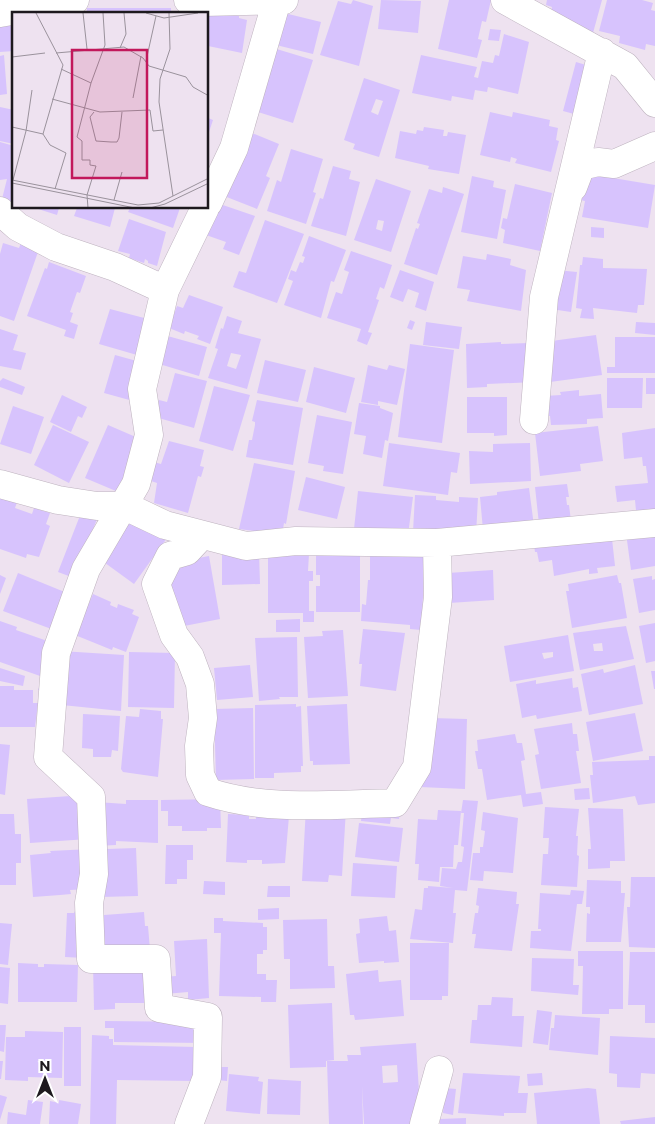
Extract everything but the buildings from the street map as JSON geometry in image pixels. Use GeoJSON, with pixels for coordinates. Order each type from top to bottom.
{"type":"FeatureCollection","features":[{"type":"Feature","properties":{"kind":"street"},"geometry":{"type":"LineString","coordinates":[[0,13],[76,0]]}},
{"type":"Feature","properties":{"kind":"street"},"geometry":{"type":"LineString","coordinates":[[188,0],[203,2],[280,0],[234,148],[209,201]]}},
{"type":"Feature","properties":{"kind":"street"},"geometry":{"type":"LineString","coordinates":[[505,0],[625,66],[654,97]]}},
{"type":"Feature","properties":{"kind":"street"},"geometry":{"type":"LineString","coordinates":[[534,420],[544,296],[568,202],[602,52]]}},
{"type":"Feature","properties":{"kind":"street"},"geometry":{"type":"LineString","coordinates":[[568,202],[581,166],[598,162],[614,164],[655,146]]}},
{"type":"Feature","properties":{"kind":"street"},"geometry":{"type":"LineString","coordinates":[[189,1124],[208,1077],[208,1017],[159,1008],[156,959],[91,959],[89,903],[94,874],[91,797],[48,757],[56,653],[86,569],[125,506],[136,484],[149,435],[142,389],[165,290],[205,209]]}},
{"type":"Feature","properties":{"kind":"street"},"geometry":{"type":"LineString","coordinates":[[0,211],[18,227],[56,247],[115,267],[165,290]]}},
{"type":"Feature","properties":{"kind":"street"},"geometry":{"type":"LineString","coordinates":[[0,484],[58,500],[97,506],[125,506],[165,526],[246,546],[296,541],[437,543],[655,523]]}},
{"type":"Feature","properties":{"kind":"street"},"geometry":{"type":"LineString","coordinates":[[201,536],[187,551],[170,556],[156,584],[174,635],[190,658],[200,684],[203,718],[199,746],[200,775],[208,792],[230,800],[314,806],[395,803],[417,767],[438,597],[437,543]]}},
{"type":"Feature","properties":{"kind":"street"},"geometry":{"type":"LineString","coordinates":[[424,1124],[439,1070]]}}]}
